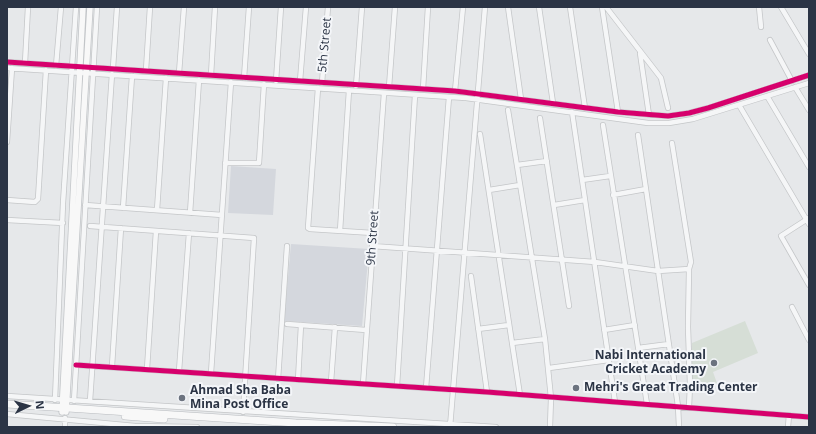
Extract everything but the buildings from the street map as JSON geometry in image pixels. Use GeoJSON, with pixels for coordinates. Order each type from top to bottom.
{"type":"FeatureCollection","features":[{"type":"Feature","properties":{"kind":"highway"},"geometry":{"type":"LineString","coordinates":[[7,404],[289,423],[393,427]]}},
{"type":"Feature","properties":{"kind":"highway"},"geometry":{"type":"LineString","coordinates":[[7,408],[64,408],[284,427]]}},
{"type":"Feature","properties":{"kind":"main road"},"geometry":{"type":"LineString","coordinates":[[64,408],[83,7]]}},
{"type":"Feature","properties":{"kind":"main road"},"geometry":{"type":"LineString","coordinates":[[64,408],[90,70],[90,7]]}},
{"type":"Feature","properties":{"kind":"street"},"geometry":{"type":"LineString","coordinates":[[25,63],[28,7]]}},
{"type":"Feature","properties":{"kind":"street"},"geometry":{"type":"LineString","coordinates":[[56,66],[61,7]]}},
{"type":"Feature","properties":{"kind":"street"},"geometry":{"type":"LineString","coordinates":[[54,400],[62,223],[76,7]]}},
{"type":"Feature","properties":{"kind":"street"},"geometry":{"type":"LineString","coordinates":[[74,401],[85,204],[90,70],[97,7]]}},
{"type":"Feature","properties":{"kind":"street"},"geometry":{"type":"LineString","coordinates":[[113,68],[117,7]]}},
{"type":"Feature","properties":{"kind":"street"},"geometry":{"type":"LineString","coordinates":[[146,70],[150,7]]}},
{"type":"Feature","properties":{"kind":"street"},"geometry":{"type":"LineString","coordinates":[[179,73],[184,7]]}},
{"type":"Feature","properties":{"kind":"street"},"geometry":{"type":"LineString","coordinates":[[211,75],[215,7]]}},
{"type":"Feature","properties":{"kind":"street"},"geometry":{"type":"LineString","coordinates":[[244,78],[249,7]]}},
{"type":"Feature","properties":{"kind":"street"},"geometry":{"type":"LineString","coordinates":[[276,85],[281,7]]}},
{"type":"Feature","properties":{"kind":"street"},"geometry":{"type":"LineString","coordinates":[[300,81],[306,7]]}},
{"type":"Feature","properties":{"kind":"street","name":"5th Street"},"geometry":{"type":"LineString","coordinates":[[322,83],[328,7]]}},
{"type":"Feature","properties":{"kind":"street"},"geometry":{"type":"LineString","coordinates":[[356,86],[362,7]]}},
{"type":"Feature","properties":{"kind":"street"},"geometry":{"type":"LineString","coordinates":[[389,87],[396,7]]}},
{"type":"Feature","properties":{"kind":"street"},"geometry":{"type":"LineString","coordinates":[[423,89],[428,7]]}},
{"type":"Feature","properties":{"kind":"street"},"geometry":{"type":"LineString","coordinates":[[455,91],[463,7]]}},
{"type":"Feature","properties":{"kind":"street"},"geometry":{"type":"LineString","coordinates":[[451,425],[485,7]]}},
{"type":"Feature","properties":{"kind":"street"},"geometry":{"type":"LineString","coordinates":[[508,7],[521,99]]}},
{"type":"Feature","properties":{"kind":"street"},"geometry":{"type":"LineString","coordinates":[[539,7],[553,103]]}},
{"type":"Feature","properties":{"kind":"street"},"geometry":{"type":"LineString","coordinates":[[570,7],[585,108]]}},
{"type":"Feature","properties":{"kind":"street"},"geometry":{"type":"LineString","coordinates":[[602,7],[618,112]]}},
{"type":"Feature","properties":{"kind":"street"},"geometry":{"type":"LineString","coordinates":[[606,7],[661,78],[668,108]]}},
{"type":"Feature","properties":{"kind":"street"},"geometry":{"type":"LineString","coordinates":[[759,7],[761,27]]}},
{"type":"Feature","properties":{"kind":"street"},"geometry":{"type":"LineString","coordinates":[[781,7],[809,54]]}},
{"type":"Feature","properties":{"kind":"street"},"geometry":{"type":"LineString","coordinates":[[770,40],[792,81]]}},
{"type":"Feature","properties":{"kind":"street"},"geometry":{"type":"LineString","coordinates":[[640,51],[649,115]]}},
{"type":"Feature","properties":{"kind":"street"},"geometry":{"type":"LineString","coordinates":[[7,62],[56,66],[72,69]]}},
{"type":"Feature","properties":{"kind":"street"},"geometry":{"type":"LineString","coordinates":[[7,142],[10,68],[46,70],[79,69],[132,76],[477,99],[648,123],[670,123],[693,119],[809,83]]}},
{"type":"Feature","properties":{"kind":"street"},"geometry":{"type":"LineString","coordinates":[[90,70],[113,68],[356,86],[455,91],[618,112],[668,116],[690,113],[809,75]]}},
{"type":"Feature","properties":{"kind":"street"},"geometry":{"type":"LineString","coordinates":[[7,200],[35,202],[38,199],[46,70]]}},
{"type":"Feature","properties":{"kind":"street"},"geometry":{"type":"LineString","coordinates":[[90,401],[91,365],[112,74]]}},
{"type":"Feature","properties":{"kind":"street"},"geometry":{"type":"LineString","coordinates":[[123,208],[132,76]]}},
{"type":"Feature","properties":{"kind":"street"},"geometry":{"type":"LineString","coordinates":[[157,210],[166,78]]}},
{"type":"Feature","properties":{"kind":"street"},"geometry":{"type":"LineString","coordinates":[[190,212],[199,80]]}},
{"type":"Feature","properties":{"kind":"street"},"geometry":{"type":"LineString","coordinates":[[211,373],[231,82]]}},
{"type":"Feature","properties":{"kind":"street"},"geometry":{"type":"LineString","coordinates":[[225,163],[259,163],[264,84]]}},
{"type":"Feature","properties":{"kind":"street"},"geometry":{"type":"LineString","coordinates":[[795,87],[809,110]]}},
{"type":"Feature","properties":{"kind":"street"},"geometry":{"type":"LineString","coordinates":[[318,88],[308,228],[373,233]]}},
{"type":"Feature","properties":{"kind":"street"},"geometry":{"type":"LineString","coordinates":[[340,231],[349,90]]}},
{"type":"Feature","properties":{"kind":"street","name":"9th Street"},"geometry":{"type":"LineString","coordinates":[[363,384],[384,93]]}},
{"type":"Feature","properties":{"kind":"street"},"geometry":{"type":"LineString","coordinates":[[396,386],[415,95]]}},
{"type":"Feature","properties":{"kind":"street"},"geometry":{"type":"LineString","coordinates":[[767,96],[809,167]]}},
{"type":"Feature","properties":{"kind":"street"},"geometry":{"type":"LineString","coordinates":[[426,388],[449,97]]}},
{"type":"Feature","properties":{"kind":"street"},"geometry":{"type":"LineString","coordinates":[[739,104],[808,219],[809,224]]}},
{"type":"Feature","properties":{"kind":"street"},"geometry":{"type":"LineString","coordinates":[[508,110],[549,368],[551,398],[550,427]]}},
{"type":"Feature","properties":{"kind":"street"},"geometry":{"type":"LineString","coordinates":[[572,112],[615,402]]}},
{"type":"Feature","properties":{"kind":"street"},"geometry":{"type":"LineString","coordinates":[[540,118],[569,306]]}},
{"type":"Feature","properties":{"kind":"street"},"geometry":{"type":"LineString","coordinates":[[603,124],[624,267],[635,325],[647,404]]}},
{"type":"Feature","properties":{"kind":"street"},"geometry":{"type":"LineString","coordinates":[[480,134],[520,395]]}},
{"type":"Feature","properties":{"kind":"street"},"geometry":{"type":"LineString","coordinates":[[638,135],[678,406],[679,427]]}},
{"type":"Feature","properties":{"kind":"street"},"geometry":{"type":"LineString","coordinates":[[672,142],[691,262],[688,269],[690,385],[688,407]]}},
{"type":"Feature","properties":{"kind":"street"},"geometry":{"type":"LineString","coordinates":[[517,165],[547,161]]}},
{"type":"Feature","properties":{"kind":"street"},"geometry":{"type":"LineString","coordinates":[[582,180],[610,176]]}},
{"type":"Feature","properties":{"kind":"street"},"geometry":{"type":"LineString","coordinates":[[489,190],[520,185]]}},
{"type":"Feature","properties":{"kind":"street"},"geometry":{"type":"LineString","coordinates":[[613,195],[646,188]]}},
{"type":"Feature","properties":{"kind":"street"},"geometry":{"type":"LineString","coordinates":[[554,205],[585,200]]}},
{"type":"Feature","properties":{"kind":"street"},"geometry":{"type":"LineString","coordinates":[[85,204],[222,215]]}},
{"type":"Feature","properties":{"kind":"street"},"geometry":{"type":"LineString","coordinates":[[808,219],[781,236],[809,285]]}},
{"type":"Feature","properties":{"kind":"street"},"geometry":{"type":"LineString","coordinates":[[7,220],[62,223]]}},
{"type":"Feature","properties":{"kind":"street"},"geometry":{"type":"LineString","coordinates":[[90,226],[254,238],[243,412]]}},
{"type":"Feature","properties":{"kind":"street"},"geometry":{"type":"LineString","coordinates":[[112,366],[121,228]]}},
{"type":"Feature","properties":{"kind":"street"},"geometry":{"type":"LineString","coordinates":[[147,369],[156,231]]}},
{"type":"Feature","properties":{"kind":"street"},"geometry":{"type":"LineString","coordinates":[[180,371],[189,233]]}},
{"type":"Feature","properties":{"kind":"street"},"geometry":{"type":"LineString","coordinates":[[278,379],[288,246]]}},
{"type":"Feature","properties":{"kind":"street"},"geometry":{"type":"LineString","coordinates":[[372,246],[595,262],[658,271],[688,269]]}},
{"type":"Feature","properties":{"kind":"street"},"geometry":{"type":"LineString","coordinates":[[470,276],[487,392]]}},
{"type":"Feature","properties":{"kind":"street"},"geometry":{"type":"LineString","coordinates":[[792,307],[807,330],[809,340]]}},
{"type":"Feature","properties":{"kind":"street"},"geometry":{"type":"LineString","coordinates":[[287,324],[366,330]]}},
{"type":"Feature","properties":{"kind":"street"},"geometry":{"type":"LineString","coordinates":[[298,380],[301,325]]}},
{"type":"Feature","properties":{"kind":"street"},"geometry":{"type":"LineString","coordinates":[[478,329],[509,325]]}},
{"type":"Feature","properties":{"kind":"street"},"geometry":{"type":"LineString","coordinates":[[604,330],[635,325]]}},
{"type":"Feature","properties":{"kind":"street"},"geometry":{"type":"LineString","coordinates":[[331,382],[335,328]]}},
{"type":"Feature","properties":{"kind":"street"},"geometry":{"type":"LineString","coordinates":[[512,343],[545,339]]}},
{"type":"Feature","properties":{"kind":"street"},"geometry":{"type":"LineString","coordinates":[[638,348],[669,344]]}},
{"type":"Feature","properties":{"kind":"street"},"geometry":{"type":"LineString","coordinates":[[549,368],[609,360]]}},
{"type":"Feature","properties":{"kind":"street"},"geometry":{"type":"LineString","coordinates":[[76,365],[112,366],[278,379],[487,392],[809,417]]}},
{"type":"Feature","properties":{"kind":"street"},"geometry":{"type":"LineString","coordinates":[[7,396],[54,400],[64,408],[65,427]]}},
{"type":"Feature","properties":{"kind":"street"},"geometry":{"type":"LineString","coordinates":[[64,408],[74,401],[90,401],[496,427]]}},
{"type":"Feature","properties":{"kind":"street"},"geometry":{"type":"LineString","coordinates":[[7,414],[64,408],[158,427],[197,427]]}},
{"type":"Feature","properties":{"kind":"street"},"geometry":{"type":"LineString","coordinates":[[788,427],[789,416]]}},
{"type":"Feature","properties":{"kind":"shaded area"},"geometry":{"type":"Polygon","coordinates":[[[231,166],[276,169],[273,215],[228,213],[231,166]]]}},
{"type":"Feature","properties":{"kind":"shaded area"},"geometry":{"type":"Polygon","coordinates":[[[291,244],[369,249],[362,326],[284,321],[291,244]]]}},
{"type":"Feature","properties":{"kind":"shaded area","name":"Nabi International Cricket Academy"},"geometry":{"type":"Polygon","coordinates":[[[745,321],[758,353],[713,372],[718,386],[692,388],[692,343],[745,321]]]}},
{"type":"Feature","properties":{"kind":"cycle path"},"geometry":{"type":"LineString","coordinates":[[7,62],[455,91],[618,112],[668,116],[708,108],[809,75]]}},
{"type":"Feature","properties":{"kind":"cycle path"},"geometry":{"type":"LineString","coordinates":[[76,365],[487,392],[809,417]]}},
{"type":"Feature","properties":{"kind":"place","name":"Nabi International Cricket Academy"},"geometry":{"type":"Point","coordinates":[714,363]}},
{"type":"Feature","properties":{"kind":"place","name":"Mehri's Great Trading Center"},"geometry":{"type":"Point","coordinates":[576,388]}},
{"type":"Feature","properties":{"kind":"place","name":"Ahmad Sha Baba Mina Post Office"},"geometry":{"type":"Point","coordinates":[182,398]}}]}
